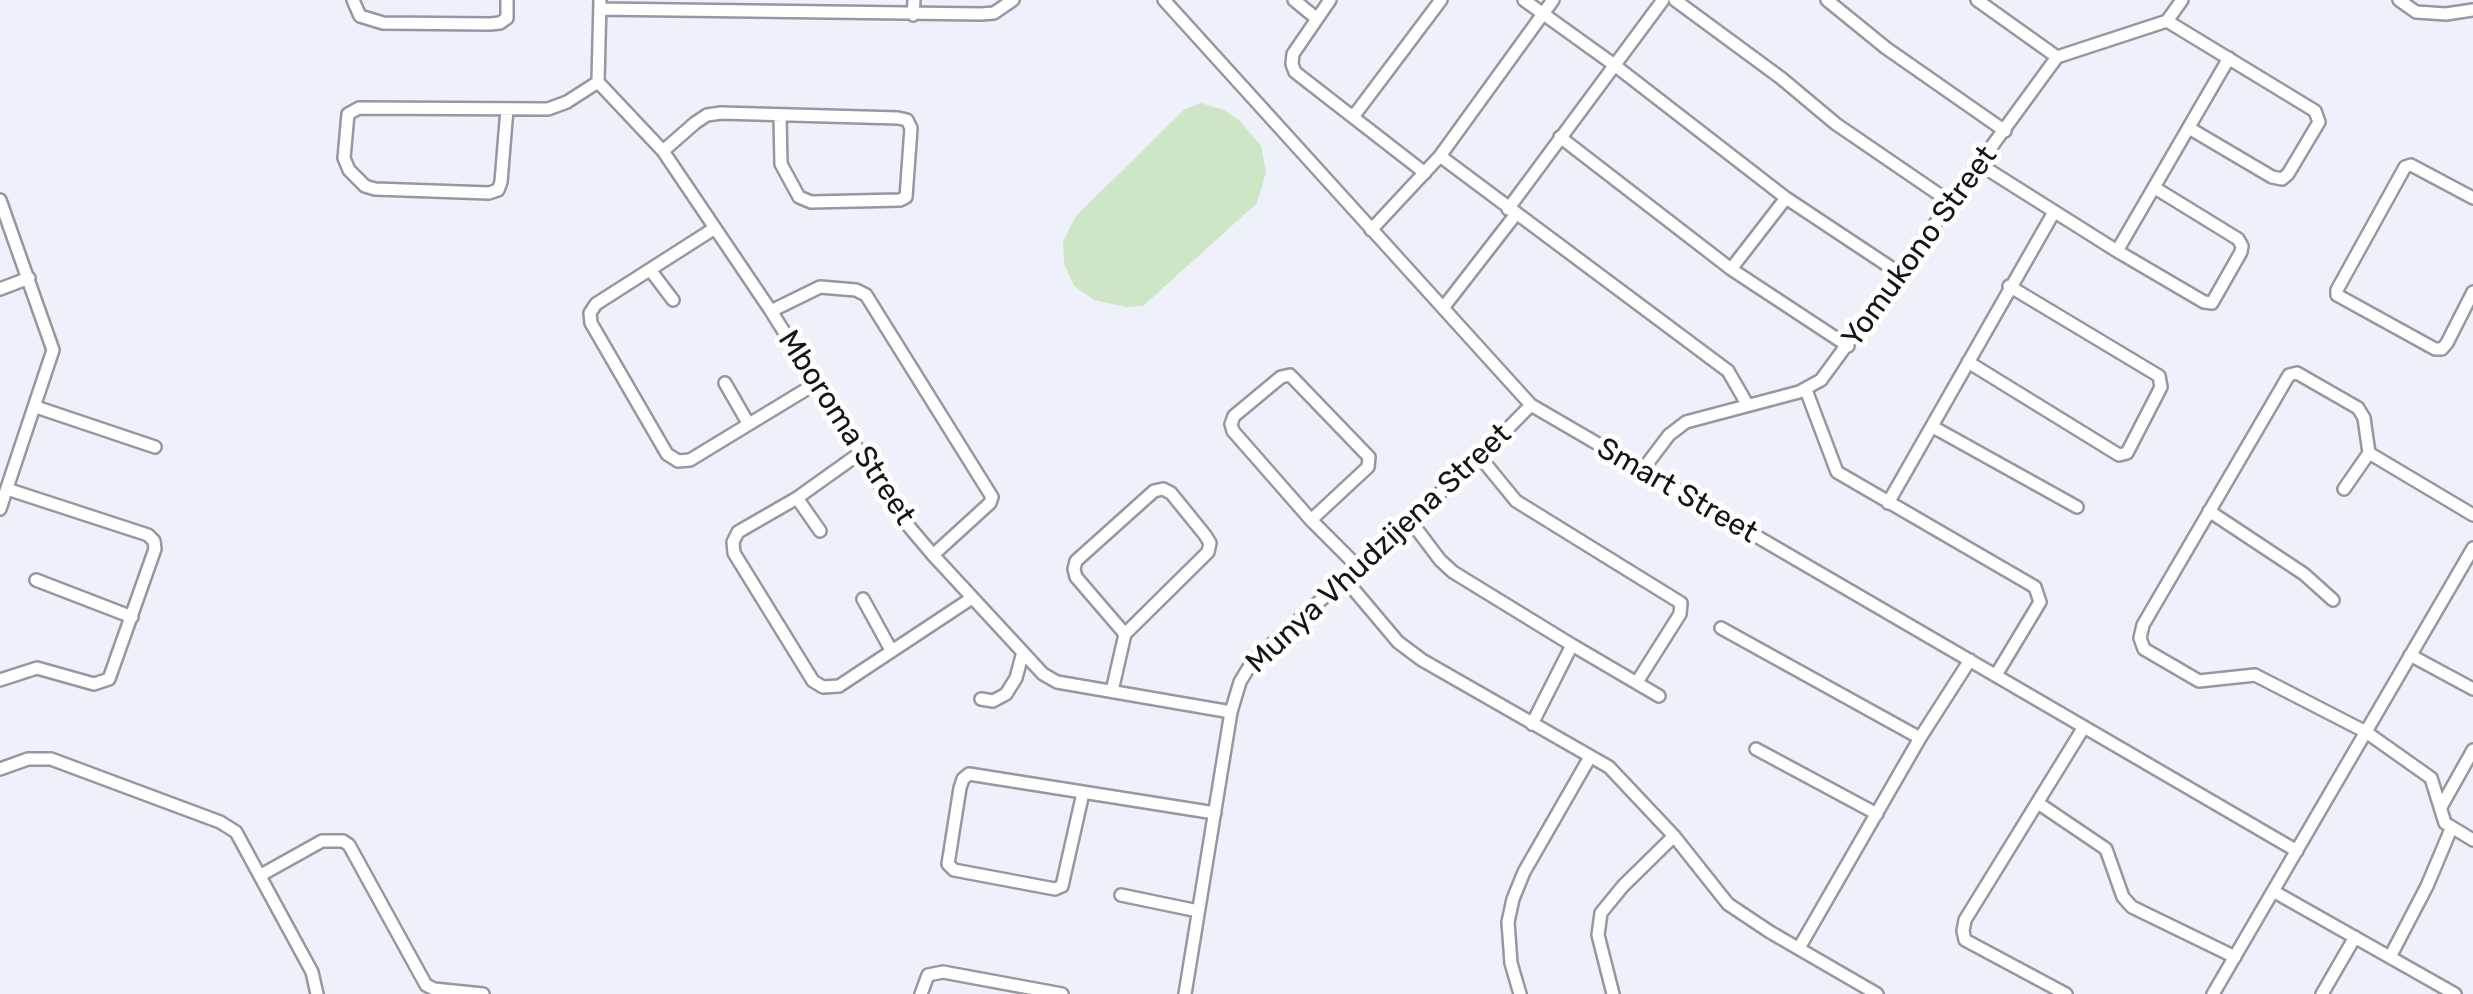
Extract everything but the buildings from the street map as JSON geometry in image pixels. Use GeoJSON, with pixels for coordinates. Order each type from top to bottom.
{"type":"FeatureCollection","features":[{"type":"Feature","properties":{"kind":"street"},"geometry":{"type":"LineString","coordinates":[[353,0],[360,16],[382,23],[472,24],[500,23],[506,18],[508,0]]}},
{"type":"Feature","properties":{"kind":"street"},"geometry":{"type":"LineString","coordinates":[[914,0],[914,15]]}},
{"type":"Feature","properties":{"kind":"street"},"geometry":{"type":"LineString","coordinates":[[507,110],[502,182],[498,190],[489,193],[375,190],[357,178],[344,158],[348,114],[359,108],[558,107],[598,82],[600,4],[824,7],[914,15],[994,13],[1012,0]]}},
{"type":"Feature","properties":{"kind":"street","name":"Smart Street"},"geometry":{"type":"LineString","coordinates":[[1164,0],[1530,405],[2297,850]]}},
{"type":"Feature","properties":{"kind":"street"},"geometry":{"type":"LineString","coordinates":[[1294,0],[1316,18]]}},
{"type":"Feature","properties":{"kind":"street"},"geometry":{"type":"LineString","coordinates":[[1330,0],[1293,54],[1296,72],[1426,173]]}},
{"type":"Feature","properties":{"kind":"street"},"geometry":{"type":"LineString","coordinates":[[1353,117],[1441,0]]}},
{"type":"Feature","properties":{"kind":"street"},"geometry":{"type":"LineString","coordinates":[[1524,0],[1786,198],[1899,272]]}},
{"type":"Feature","properties":{"kind":"street"},"geometry":{"type":"LineString","coordinates":[[1371,230],[1440,156],[1552,0]]}},
{"type":"Feature","properties":{"kind":"street"},"geometry":{"type":"LineString","coordinates":[[1443,308],[1560,137],[1664,0]]}},
{"type":"Feature","properties":{"kind":"street"},"geometry":{"type":"LineString","coordinates":[[1676,0],[1836,124],[1950,202]]}},
{"type":"Feature","properties":{"kind":"street"},"geometry":{"type":"LineString","coordinates":[[1827,0],[1886,48],[2004,131]]}},
{"type":"Feature","properties":{"kind":"street"},"geometry":{"type":"LineString","coordinates":[[1977,0],[2056,57],[2167,21],[2182,0]]}},
{"type":"Feature","properties":{"kind":"street"},"geometry":{"type":"LineString","coordinates":[[2399,0],[2416,12],[2446,14],[2473,10]]}},
{"type":"Feature","properties":{"kind":"street"},"geometry":{"type":"LineString","coordinates":[[2167,21],[2315,112],[2319,122],[2282,179],[2272,177],[2189,128]]}},
{"type":"Feature","properties":{"kind":"street","name":"Yomukono Street"},"geometry":{"type":"LineString","coordinates":[[1806,390],[1832,368],[2056,57]]}},
{"type":"Feature","properties":{"kind":"street"},"geometry":{"type":"LineString","coordinates":[[2117,251],[2229,58]]}},
{"type":"Feature","properties":{"kind":"street","name":"Mboroma Street"},"geometry":{"type":"LineString","coordinates":[[598,82],[663,152],[771,310],[906,523],[1043,674],[1057,682],[1231,712]]}},
{"type":"Feature","properties":{"kind":"street"},"geometry":{"type":"LineString","coordinates":[[663,152],[708,116],[721,113],[907,120],[910,128],[906,196],[900,200],[811,202],[800,196],[780,164],[780,116]]}},
{"type":"Feature","properties":{"kind":"street"},"geometry":{"type":"LineString","coordinates":[[1560,137],[1732,269],[1848,346]]}},
{"type":"Feature","properties":{"kind":"street"},"geometry":{"type":"LineString","coordinates":[[1440,156],[1728,371],[1747,404]]}},
{"type":"Feature","properties":{"kind":"street"},"geometry":{"type":"LineString","coordinates":[[1979,164],[2117,251],[2204,302],[2212,302],[2242,246],[2238,239],[2155,188]]}},
{"type":"Feature","properties":{"kind":"street"},"geometry":{"type":"LineString","coordinates":[[2473,198],[2411,166],[2405,167],[2337,295],[2434,349],[2442,349],[2473,292]]}},
{"type":"Feature","properties":{"kind":"street"},"geometry":{"type":"LineString","coordinates":[[1732,269],[1786,198]]}},
{"type":"Feature","properties":{"kind":"street"},"geometry":{"type":"LineString","coordinates":[[0,200],[53,350],[0,508]]}},
{"type":"Feature","properties":{"kind":"street"},"geometry":{"type":"LineString","coordinates":[[1888,503],[2054,212]]}},
{"type":"Feature","properties":{"kind":"street"},"geometry":{"type":"LineString","coordinates":[[715,228],[652,272],[596,304],[590,313],[591,324],[668,454],[678,461],[690,460],[815,384]]}},
{"type":"Feature","properties":{"kind":"street"},"geometry":{"type":"LineString","coordinates":[[652,272],[673,300]]}},
{"type":"Feature","properties":{"kind":"street"},"geometry":{"type":"LineString","coordinates":[[0,289],[30,278]]}},
{"type":"Feature","properties":{"kind":"street"},"geometry":{"type":"LineString","coordinates":[[1968,362],[2119,455],[2127,453],[2162,387],[2160,376],[2009,286]]}},
{"type":"Feature","properties":{"kind":"street"},"geometry":{"type":"LineString","coordinates":[[771,310],[820,287],[856,290],[866,295],[992,496],[990,504],[933,555]]}},
{"type":"Feature","properties":{"kind":"street"},"geometry":{"type":"LineString","coordinates":[[2344,489],[2370,453],[2364,418],[2358,408],[2297,373],[2289,375],[2143,625],[2140,638],[2144,650],[2199,681],[2255,674],[2366,732],[2431,778],[2445,823],[2473,840]]}},
{"type":"Feature","properties":{"kind":"street"},"geometry":{"type":"LineString","coordinates":[[1311,520],[1368,467],[1369,458],[1290,375],[1281,377],[1234,416],[1233,431],[1311,520],[1357,566]]}},
{"type":"Feature","properties":{"kind":"street"},"geometry":{"type":"LineString","coordinates":[[725,383],[748,423]]}},
{"type":"Feature","properties":{"kind":"street"},"geometry":{"type":"LineString","coordinates":[[1642,472],[1678,426],[1806,390],[1837,472],[2034,587],[2040,602],[1996,675]]}},
{"type":"Feature","properties":{"kind":"street","name":"Munya Vhudzijena Street"},"geometry":{"type":"LineString","coordinates":[[1184,994],[1231,712],[1252,662],[1480,457],[1530,405]]}},
{"type":"Feature","properties":{"kind":"street"},"geometry":{"type":"LineString","coordinates":[[36,407],[156,446]]}},
{"type":"Feature","properties":{"kind":"street"},"geometry":{"type":"LineString","coordinates":[[1933,427],[2078,507]]}},
{"type":"Feature","properties":{"kind":"street"},"geometry":{"type":"LineString","coordinates":[[2370,453],[2473,516]]}},
{"type":"Feature","properties":{"kind":"street"},"geometry":{"type":"LineString","coordinates":[[860,454],[797,498],[738,532],[733,542],[734,553],[813,681],[823,687],[839,686],[972,598]]}},
{"type":"Feature","properties":{"kind":"street"},"geometry":{"type":"LineString","coordinates":[[1480,457],[1516,501],[1681,603],[1680,614],[1637,682]]}},
{"type":"Feature","properties":{"kind":"street"},"geometry":{"type":"LineString","coordinates":[[0,680],[37,668],[94,684],[109,679],[154,549],[154,540],[148,535],[7,489]]}},
{"type":"Feature","properties":{"kind":"street"},"geometry":{"type":"LineString","coordinates":[[1112,691],[1125,634],[1208,552],[1210,543],[1205,535],[1171,493],[1162,489],[1154,491],[1076,560],[1076,576],[1125,634]]}},
{"type":"Feature","properties":{"kind":"street"},"geometry":{"type":"LineString","coordinates":[[797,498],[820,530]]}},
{"type":"Feature","properties":{"kind":"street"},"geometry":{"type":"LineString","coordinates":[[2210,511],[2304,574],[2333,600]]}},
{"type":"Feature","properties":{"kind":"street"},"geometry":{"type":"LineString","coordinates":[[1409,519],[1453,572],[1659,696]]}},
{"type":"Feature","properties":{"kind":"street"},"geometry":{"type":"LineString","coordinates":[[2213,994],[2473,548]]}},
{"type":"Feature","properties":{"kind":"street"},"geometry":{"type":"LineString","coordinates":[[1344,578],[1410,651],[1448,678],[1609,767],[1674,836],[1725,900],[1770,932],[1878,994]]}},
{"type":"Feature","properties":{"kind":"street"},"geometry":{"type":"LineString","coordinates":[[36,580],[132,617]]}},
{"type":"Feature","properties":{"kind":"street"},"geometry":{"type":"LineString","coordinates":[[863,599],[891,650]]}},
{"type":"Feature","properties":{"kind":"street"},"geometry":{"type":"LineString","coordinates":[[1721,628],[1920,738]]}},
{"type":"Feature","properties":{"kind":"street"},"geometry":{"type":"LineString","coordinates":[[1532,724],[1572,645]]}},
{"type":"Feature","properties":{"kind":"street"},"geometry":{"type":"LineString","coordinates":[[981,699],[993,701],[1006,694],[1016,678],[1023,652]]}},
{"type":"Feature","properties":{"kind":"street"},"geometry":{"type":"LineString","coordinates":[[2410,655],[2473,689]]}},
{"type":"Feature","properties":{"kind":"street"},"geometry":{"type":"LineString","coordinates":[[1799,948],[1920,738],[1970,660]]}},
{"type":"Feature","properties":{"kind":"street"},"geometry":{"type":"LineString","coordinates":[[2066,994],[1965,940],[1963,931],[1966,920],[2084,726]]}},
{"type":"Feature","properties":{"kind":"street"},"geometry":{"type":"LineString","coordinates":[[1756,749],[1877,814]]}},
{"type":"Feature","properties":{"kind":"street"},"geometry":{"type":"LineString","coordinates":[[2440,807],[2473,750]]}},
{"type":"Feature","properties":{"kind":"street"},"geometry":{"type":"LineString","coordinates":[[1520,994],[1508,922],[1513,898],[1590,757]]}},
{"type":"Feature","properties":{"kind":"street"},"geometry":{"type":"LineString","coordinates":[[0,769],[28,759],[50,759],[220,822],[236,832],[312,972],[317,994]]}},
{"type":"Feature","properties":{"kind":"street"},"geometry":{"type":"LineString","coordinates":[[1083,793],[1062,886],[1055,889],[971,874],[954,870],[948,864],[960,788],[969,774],[1215,813]]}},
{"type":"Feature","properties":{"kind":"street"},"geometry":{"type":"LineString","coordinates":[[2038,804],[2106,849],[2123,896],[2132,907],[2235,957]]}},
{"type":"Feature","properties":{"kind":"street"},"geometry":{"type":"LineString","coordinates":[[2390,957],[2451,829]]}},
{"type":"Feature","properties":{"kind":"street"},"geometry":{"type":"LineString","coordinates":[[1613,994],[1598,935],[1600,913],[1674,836]]}},
{"type":"Feature","properties":{"kind":"street"},"geometry":{"type":"LineString","coordinates":[[261,875],[322,841],[349,845],[426,985],[434,990],[483,994]]}},
{"type":"Feature","properties":{"kind":"street"},"geometry":{"type":"LineString","coordinates":[[2273,891],[2455,994]]}},
{"type":"Feature","properties":{"kind":"street"},"geometry":{"type":"LineString","coordinates":[[1121,895],[1198,911]]}},
{"type":"Feature","properties":{"kind":"street"},"geometry":{"type":"LineString","coordinates":[[2322,994],[2355,937]]}},
{"type":"Feature","properties":{"kind":"street"},"geometry":{"type":"LineString","coordinates":[[921,994],[928,975],[943,972],[1054,993]]}},
{"type":"Feature","properties":{"kind":"green space"},"geometry":{"type":"Polygon","coordinates":[[[1201,103],[1224,110],[1239,120],[1261,146],[1266,172],[1257,203],[1143,306],[1094,300],[1074,286],[1064,264],[1063,241],[1076,216],[1185,109],[1201,103]]]}}]}
